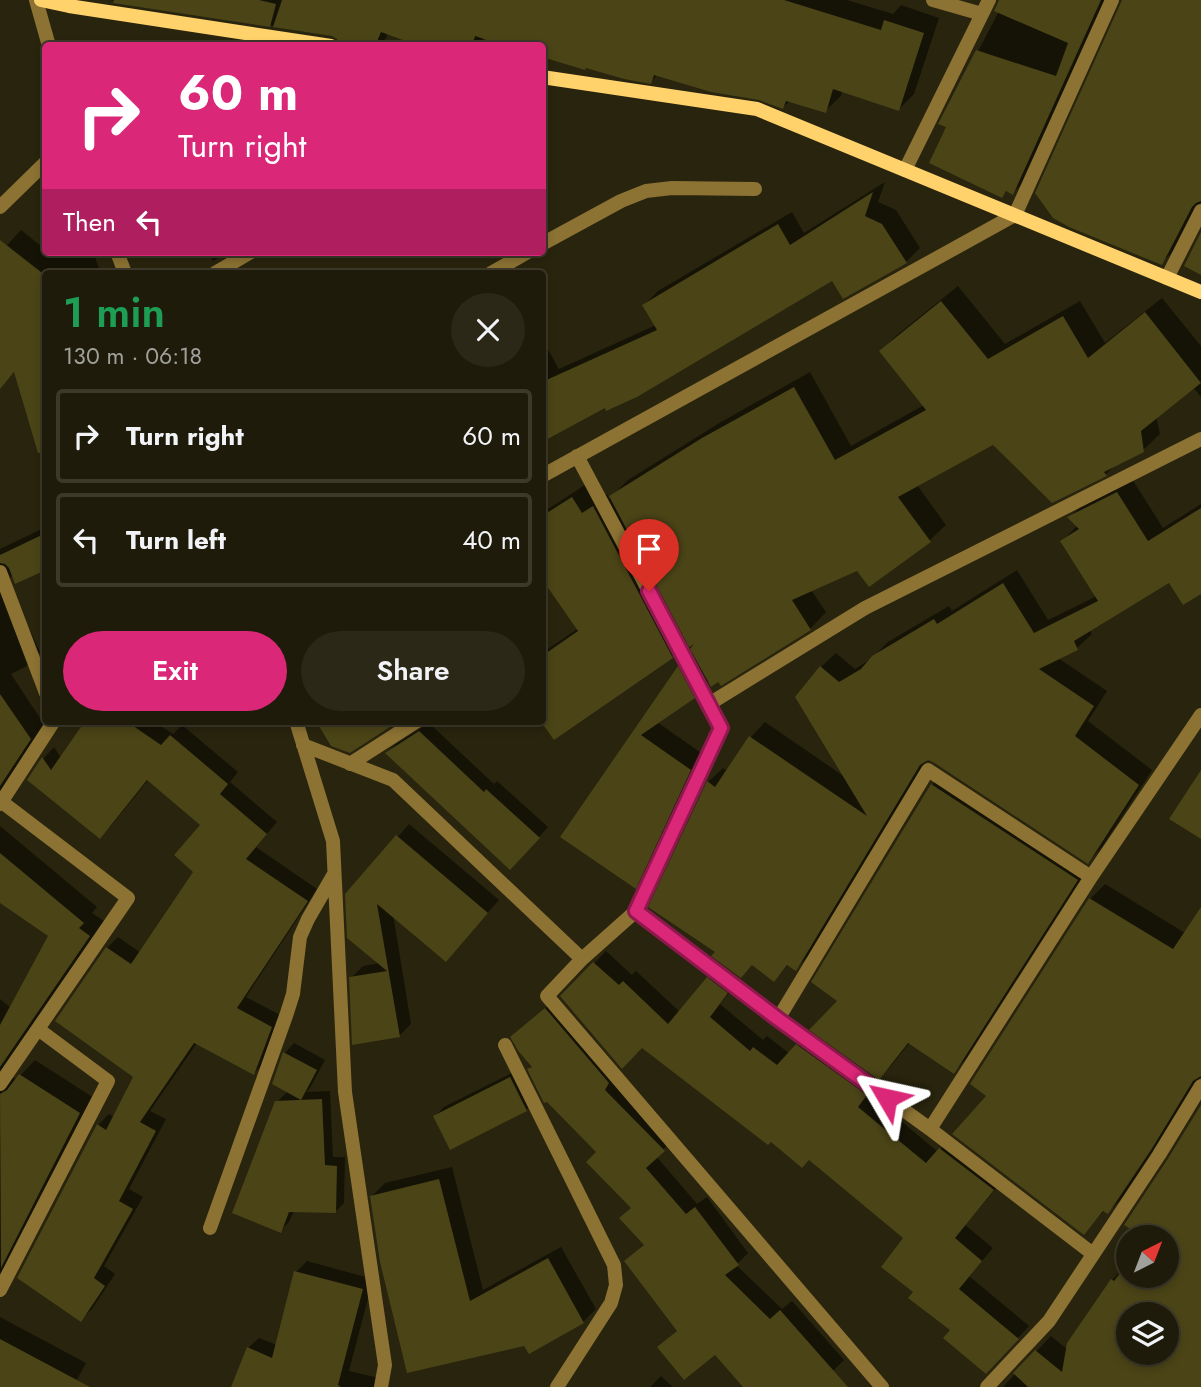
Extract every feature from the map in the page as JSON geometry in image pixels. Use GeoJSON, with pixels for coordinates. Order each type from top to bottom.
{"type":"FeatureCollection","features":[{"type":"Feature","properties":{"kind":"street"},"geometry":{"type":"LineString","coordinates":[[48,42],[38,0],[305,42]]}},
{"type":"Feature","properties":{"kind":"street"},"geometry":{"type":"LineString","coordinates":[[933,0],[982,14]]}},
{"type":"Feature","properties":{"kind":"street"},"geometry":{"type":"LineString","coordinates":[[905,170],[989,0]]}},
{"type":"Feature","properties":{"kind":"street"},"geometry":{"type":"LineString","coordinates":[[546,473],[1015,215],[1112,0]]}},
{"type":"Feature","properties":{"kind":"street"},"geometry":{"type":"LineString","coordinates":[[546,79],[757,109],[1201,292]]}},
{"type":"Feature","properties":{"kind":"street"},"geometry":{"type":"LineString","coordinates":[[0,207],[42,166]]}},
{"type":"Feature","properties":{"kind":"street"},"geometry":{"type":"LineString","coordinates":[[546,242],[621,201],[646,191],[672,188],[755,189]]}},
{"type":"Feature","properties":{"kind":"street"},"geometry":{"type":"LineString","coordinates":[[1167,278],[1201,211]]}},
{"type":"Feature","properties":{"kind":"street"},"geometry":{"type":"LineString","coordinates":[[220,270],[244,256]]}},
{"type":"Feature","properties":{"kind":"street"},"geometry":{"type":"LineString","coordinates":[[496,270],[521,256]]}},
{"type":"Feature","properties":{"kind":"street"},"geometry":{"type":"LineString","coordinates":[[709,704],[864,608],[1201,439]]}},
{"type":"Feature","properties":{"kind":"street"},"geometry":{"type":"LineString","coordinates":[[577,456],[721,728],[636,911],[582,959],[547,996],[881,1387]]}},
{"type":"Feature","properties":{"kind":"street"},"geometry":{"type":"LineString","coordinates":[[0,572],[42,682]]}},
{"type":"Feature","properties":{"kind":"street"},"geometry":{"type":"LineString","coordinates":[[930,1129],[1091,877],[1201,715]]}},
{"type":"Feature","properties":{"kind":"street"},"geometry":{"type":"LineString","coordinates":[[0,1084],[128,898],[1,803],[51,725]]}},
{"type":"Feature","properties":{"kind":"street"},"geometry":{"type":"LineString","coordinates":[[297,725],[334,841],[345,1092],[385,1365],[381,1387]]}},
{"type":"Feature","properties":{"kind":"street"},"geometry":{"type":"LineString","coordinates":[[350,764],[411,725]]}},
{"type":"Feature","properties":{"kind":"street"},"geometry":{"type":"LineString","coordinates":[[303,745],[394,780],[582,959]]}},
{"type":"Feature","properties":{"kind":"street"},"geometry":{"type":"LineString","coordinates":[[778,1019],[928,770],[1091,877]]}},
{"type":"Feature","properties":{"kind":"street"},"geometry":{"type":"LineString","coordinates":[[210,1228],[293,994],[300,937],[335,873]]}},
{"type":"Feature","properties":{"kind":"street"},"geometry":{"type":"LineString","coordinates":[[636,911],[778,1019],[930,1129],[1093,1254]]}},
{"type":"Feature","properties":{"kind":"street"},"geometry":{"type":"LineString","coordinates":[[0,1290],[108,1081],[38,1029]]}},
{"type":"Feature","properties":{"kind":"street"},"geometry":{"type":"LineString","coordinates":[[505,1045],[614,1265],[616,1285],[611,1303],[557,1387]]}},
{"type":"Feature","properties":{"kind":"street"},"geometry":{"type":"LineString","coordinates":[[987,1387],[1049,1321],[1159,1155],[1201,1086]]}},
{"type":"Feature","properties":{"kind":"building"},"geometry":{"type":"Polygon","coordinates":[[[114,0],[259,0],[276,4],[270,27],[113,3],[114,0]]]}},
{"type":"Feature","properties":{"kind":"building"},"geometry":{"type":"Polygon","coordinates":[[[282,0],[784,0],[881,30],[884,20],[924,33],[899,111],[833,89],[826,113],[786,101],[783,109],[759,100],[711,92],[654,75],[651,84],[586,68],[585,70],[546,58],[546,42],[493,42],[475,36],[473,42],[408,42],[381,32],[377,42],[338,42],[332,36],[273,27],[282,0]]]}},
{"type":"Feature","properties":{"kind":"building"},"geometry":{"type":"Polygon","coordinates":[[[999,0],[1101,0],[1013,195],[1006,191],[1002,198],[929,163],[946,127],[938,124],[976,50],[1056,76],[1068,43],[994,11],[999,0]]]}},
{"type":"Feature","properties":{"kind":"building"},"geometry":{"type":"Polygon","coordinates":[[[1122,0],[1201,0],[1201,201],[1192,207],[1162,265],[1053,218],[1035,193],[1122,0]]]}},
{"type":"Feature","properties":{"kind":"building"},"geometry":{"type":"Polygon","coordinates":[[[873,192],[865,216],[882,224],[907,263],[843,299],[832,281],[637,397],[606,411],[605,408],[546,440],[546,380],[657,330],[642,305],[778,224],[790,245],[873,192]]]}},
{"type":"Feature","properties":{"kind":"building"},"geometry":{"type":"Polygon","coordinates":[[[1201,232],[1201,275],[1184,266],[1201,232]]]}},
{"type":"Feature","properties":{"kind":"building"},"geometry":{"type":"Polygon","coordinates":[[[0,240],[42,273],[42,452],[38,453],[14,372],[0,389],[0,240]]]}},
{"type":"Feature","properties":{"kind":"building"},"geometry":{"type":"Polygon","coordinates":[[[941,301],[988,359],[1063,316],[1088,358],[1145,312],[1201,383],[1141,431],[1144,452],[1104,472],[1107,476],[1052,503],[993,445],[898,497],[931,542],[869,587],[857,571],[792,600],[811,630],[721,686],[718,682],[711,687],[690,649],[694,644],[689,647],[609,496],[702,438],[794,387],[835,460],[926,410],[879,351],[941,301]]]}},
{"type":"Feature","properties":{"kind":"building"},"geometry":{"type":"Polygon","coordinates":[[[1117,492],[1148,541],[1201,508],[1201,594],[1183,605],[1169,583],[1074,641],[1078,650],[1039,669],[1094,706],[1075,736],[1139,785],[1088,864],[928,760],[920,765],[796,971],[787,965],[774,982],[752,965],[741,978],[711,956],[715,952],[648,907],[707,781],[715,787],[749,736],[867,816],[795,697],[820,666],[839,682],[861,669],[872,656],[934,619],[937,624],[1003,583],[1034,633],[1098,601],[1060,541],[1079,529],[1067,517],[1117,492]]]}},
{"type":"Feature","properties":{"kind":"building"},"geometry":{"type":"Polygon","coordinates":[[[572,497],[582,513],[593,506],[673,658],[554,740],[543,725],[546,725],[546,653],[578,631],[546,585],[546,513],[572,497]]]}},
{"type":"Feature","properties":{"kind":"building"},"geometry":{"type":"Polygon","coordinates":[[[42,535],[42,572],[15,584],[9,568],[0,563],[0,555],[42,535]]]}},
{"type":"Feature","properties":{"kind":"building"},"geometry":{"type":"Polygon","coordinates":[[[678,666],[695,698],[641,735],[691,770],[636,889],[560,837],[678,666]]]}},
{"type":"Feature","properties":{"kind":"building"},"geometry":{"type":"Polygon","coordinates":[[[0,694],[31,739],[0,786],[0,694]]]}},
{"type":"Feature","properties":{"kind":"building"},"geometry":{"type":"Polygon","coordinates":[[[82,725],[132,725],[161,745],[170,735],[228,784],[220,794],[267,834],[246,859],[308,901],[237,1008],[272,1027],[254,1075],[194,1043],[140,1122],[156,1131],[119,1201],[133,1209],[94,1278],[105,1286],[81,1322],[17,1278],[97,1124],[106,1130],[133,1077],[55,1021],[106,947],[131,964],[193,872],[174,855],[200,825],[147,780],[100,839],[27,780],[42,757],[51,770],[82,725]]]}},
{"type":"Feature","properties":{"kind":"building"},"geometry":{"type":"Polygon","coordinates":[[[318,725],[393,725],[350,753],[331,746],[318,725]]]}},
{"type":"Feature","properties":{"kind":"building"},"geometry":{"type":"Polygon","coordinates":[[[419,731],[484,792],[486,789],[540,838],[510,870],[385,753],[419,731]]]}},
{"type":"Feature","properties":{"kind":"building"},"geometry":{"type":"Polygon","coordinates":[[[1201,770],[1201,839],[1169,819],[1201,770]]]}},
{"type":"Feature","properties":{"kind":"building"},"geometry":{"type":"Polygon","coordinates":[[[931,784],[1078,880],[954,1074],[908,1043],[879,1080],[809,1030],[837,1001],[811,982],[931,784]]]}},
{"type":"Feature","properties":{"kind":"building"},"geometry":{"type":"Polygon","coordinates":[[[396,835],[488,913],[446,962],[377,904],[400,1037],[352,1045],[349,977],[387,971],[347,938],[345,894],[396,835]]]}},
{"type":"Feature","properties":{"kind":"building"},"geometry":{"type":"Polygon","coordinates":[[[0,853],[84,923],[79,928],[90,936],[0,1067],[0,1025],[48,936],[0,903],[0,853]]]}},
{"type":"Feature","properties":{"kind":"building"},"geometry":{"type":"Polygon","coordinates":[[[1089,898],[1173,949],[1201,907],[1201,1076],[1193,1081],[1108,1214],[1103,1211],[1084,1235],[952,1134],[986,1096],[970,1084],[1089,898]]]}},
{"type":"Feature","properties":{"kind":"building"},"geometry":{"type":"Polygon","coordinates":[[[593,962],[619,985],[623,981],[668,1024],[707,977],[728,993],[710,1017],[750,1051],[753,1047],[777,1065],[796,1044],[867,1095],[858,1107],[926,1163],[939,1148],[994,1190],[955,1238],[982,1261],[959,1289],[1019,1339],[986,1374],[943,1338],[950,1330],[908,1298],[913,1292],[881,1267],[903,1238],[809,1160],[802,1168],[771,1142],[768,1145],[642,1048],[622,1069],[560,996],[593,962]]]}},
{"type":"Feature","properties":{"kind":"building"},"geometry":{"type":"Polygon","coordinates":[[[545,1008],[609,1083],[605,1090],[665,1151],[646,1168],[686,1214],[695,1207],[739,1265],[725,1275],[770,1319],[780,1310],[848,1387],[743,1387],[715,1355],[684,1380],[657,1347],[677,1331],[624,1261],[644,1245],[619,1218],[631,1208],[586,1162],[596,1152],[547,1102],[544,1103],[527,1069],[532,1067],[510,1037],[545,1008]]]}},
{"type":"Feature","properties":{"kind":"building"},"geometry":{"type":"Polygon","coordinates":[[[283,1052],[317,1070],[301,1100],[272,1084],[283,1052]]]}},
{"type":"Feature","properties":{"kind":"building"},"geometry":{"type":"Polygon","coordinates":[[[19,1074],[80,1113],[1,1268],[0,1094],[7,1090],[19,1074]]]}},
{"type":"Feature","properties":{"kind":"building"},"geometry":{"type":"Polygon","coordinates":[[[510,1077],[527,1111],[450,1150],[433,1116],[510,1077]]]}},
{"type":"Feature","properties":{"kind":"building"},"geometry":{"type":"Polygon","coordinates":[[[322,1099],[325,1165],[337,1166],[336,1213],[289,1212],[281,1233],[232,1213],[275,1101],[322,1099]]]}},
{"type":"Feature","properties":{"kind":"building"},"geometry":{"type":"Polygon","coordinates":[[[1201,1105],[1201,1387],[1028,1387],[1013,1373],[1035,1350],[1062,1372],[1067,1343],[1111,1279],[1114,1281],[1116,1278],[1116,1288],[1180,1288],[1180,1225],[1124,1225],[1201,1105]]]}},
{"type":"Feature","properties":{"kind":"building"},"geometry":{"type":"Polygon","coordinates":[[[439,1179],[470,1301],[548,1258],[584,1323],[529,1354],[524,1346],[407,1373],[380,1262],[370,1196],[439,1179]]]}},
{"type":"Feature","properties":{"kind":"building"},"geometry":{"type":"Polygon","coordinates":[[[294,1271],[363,1289],[338,1385],[341,1387],[231,1387],[247,1347],[272,1358],[294,1271]]]}},
{"type":"Feature","properties":{"kind":"building"},"geometry":{"type":"Polygon","coordinates":[[[0,1339],[90,1387],[0,1387],[0,1339]]]}},
{"type":"Feature","properties":{"kind":"route"},"geometry":{"type":"LineString","coordinates":[[649,591],[721,728],[636,911],[887,1098]]}}]}
